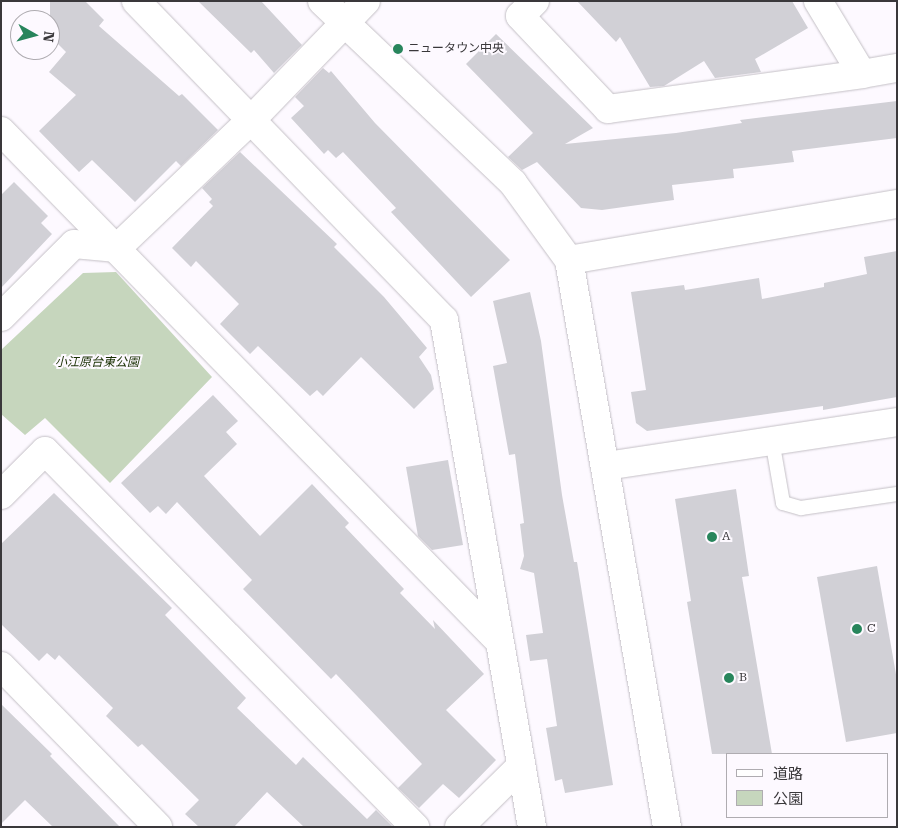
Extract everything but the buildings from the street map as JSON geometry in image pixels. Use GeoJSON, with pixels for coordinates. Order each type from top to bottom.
{"type":"FeatureCollection","features":[{"type":"Feature","properties":{"kind":"street"},"geometry":{"type":"LineString","coordinates":[[136,1],[444,320],[498,640],[532,827]]}},
{"type":"Feature","properties":{"kind":"street"},"geometry":{"type":"LineString","coordinates":[[322,1],[513,183],[570,260],[668,827]]}},
{"type":"Feature","properties":{"kind":"street"},"geometry":{"type":"LineString","coordinates":[[1,317],[74,244],[117,248],[252,119],[366,1]]}},
{"type":"Feature","properties":{"kind":"street"},"geometry":{"type":"LineString","coordinates":[[535,1],[520,16],[608,110],[897,68]]}},
{"type":"Feature","properties":{"kind":"street"},"geometry":{"type":"LineString","coordinates":[[818,1],[862,74]]}},
{"type":"Feature","properties":{"kind":"street"},"geometry":{"type":"LineString","coordinates":[[1,131],[498,640]]}},
{"type":"Feature","properties":{"kind":"street"},"geometry":{"type":"LineString","coordinates":[[570,260],[897,204]]}},
{"type":"Feature","properties":{"kind":"street"},"geometry":{"type":"LineString","coordinates":[[606,466],[897,422]]}},
{"type":"Feature","properties":{"kind":"street"},"geometry":{"type":"LineString","coordinates":[[1,495],[45,451],[415,827]]}},
{"type":"Feature","properties":{"kind":"street"},"geometry":{"type":"LineString","coordinates":[[1,666],[158,827]]}},
{"type":"Feature","properties":{"kind":"street"},"geometry":{"type":"LineString","coordinates":[[459,827],[521,766]]}},
{"type":"Feature","properties":{"kind":"lane"},"geometry":{"type":"LineString","coordinates":[[772,440],[783,503],[801,508],[897,494]]}},
{"type":"Feature","properties":{"kind":"green space","name":"小江原台東公園"},"geometry":{"type":"Polygon","coordinates":[[[116,272],[212,377],[110,483],[45,418],[25,435],[1,414],[1,350],[83,273],[116,272]]]}},
{"type":"Feature","properties":{"kind":"place","name":"ニュータウン中央"},"geometry":{"type":"Point","coordinates":[398,49]}},
{"type":"Feature","properties":{"kind":"place","name":"A"},"geometry":{"type":"Point","coordinates":[712,537]}},
{"type":"Feature","properties":{"kind":"place","name":"C"},"geometry":{"type":"Point","coordinates":[857,629]}},
{"type":"Feature","properties":{"kind":"place","name":"B"},"geometry":{"type":"Point","coordinates":[729,678]}}]}
